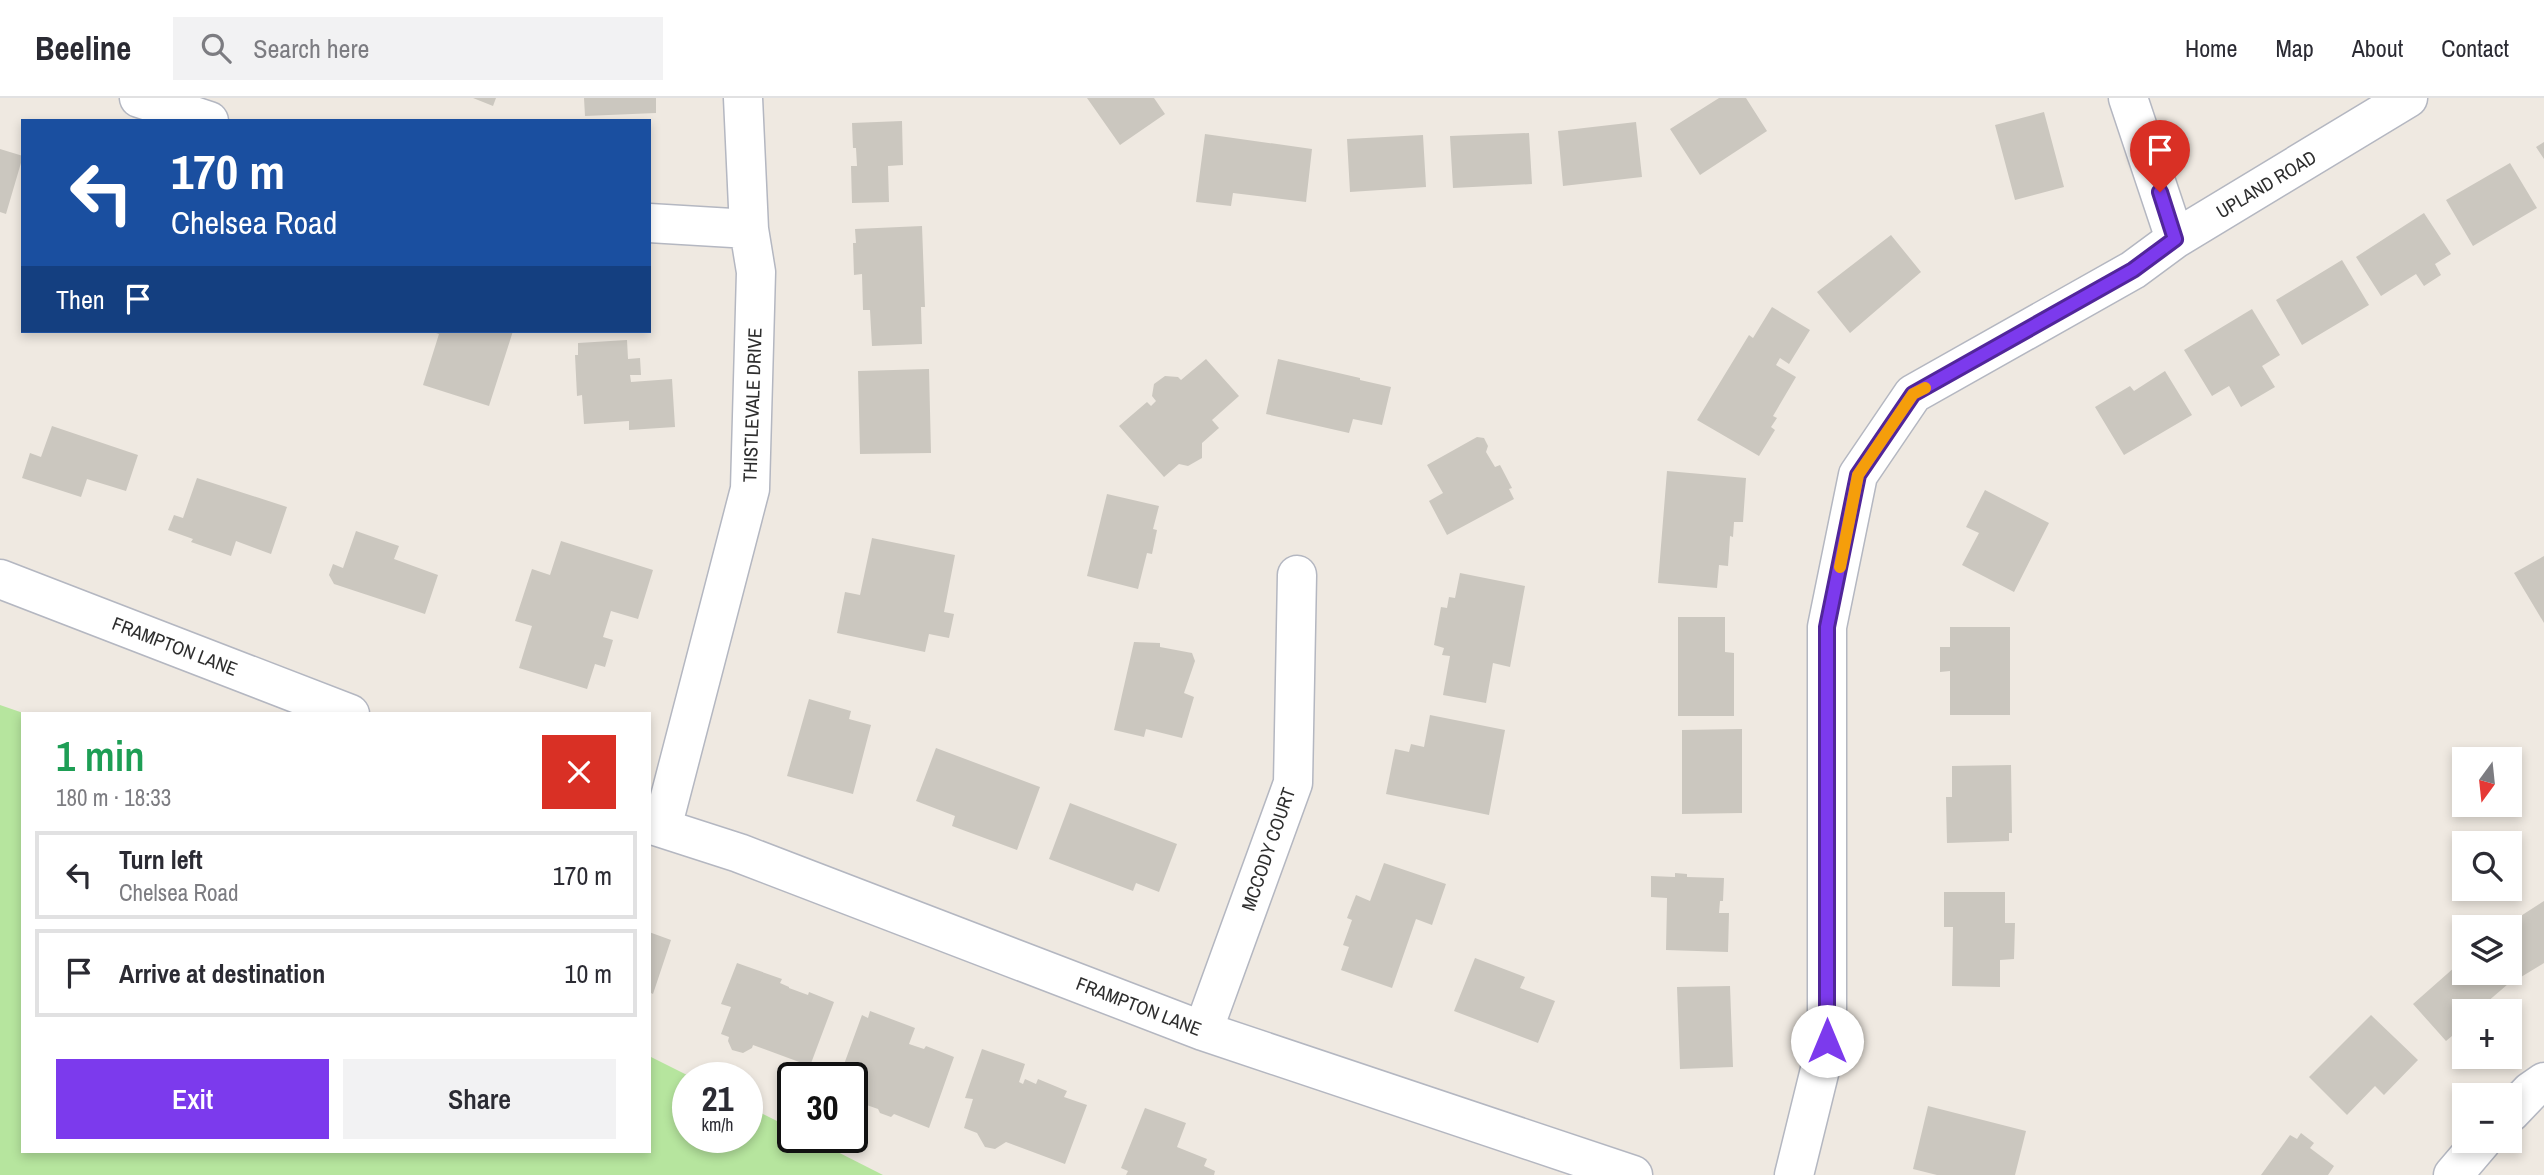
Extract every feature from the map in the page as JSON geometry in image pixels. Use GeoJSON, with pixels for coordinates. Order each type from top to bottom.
{"type":"FeatureCollection","features":[{"type":"Feature","properties":{"kind":"street"},"geometry":{"type":"LineString","coordinates":[[139,98],[203,119]]}},
{"type":"Feature","properties":{"kind":"street","name":"THISTLEVALE DRIVE"},"geometry":{"type":"LineString","coordinates":[[656,826],[750,489],[756,272],[749,229],[743,98]]}},
{"type":"Feature","properties":{"kind":"street"},"geometry":{"type":"LineString","coordinates":[[2128,98],[2175,239]]}},
{"type":"Feature","properties":{"kind":"street","name":"UPLAND ROAD"},"geometry":{"type":"LineString","coordinates":[[1794,1175],[1827,1041],[1827,627],[1858,475],[1913,394],[2133,270],[2175,239],[2407,98]]}},
{"type":"Feature","properties":{"kind":"street"},"geometry":{"type":"LineString","coordinates":[[651,223],[749,229]]}},
{"type":"Feature","properties":{"kind":"street","name":"MCCODY COURT"},"geometry":{"type":"LineString","coordinates":[[1203,1031],[1293,783],[1297,575]]}},
{"type":"Feature","properties":{"kind":"street","name":"FRAMPTON LANE"},"geometry":{"type":"LineString","coordinates":[[0,579],[345,712]]}},
{"type":"Feature","properties":{"kind":"street","name":"FRAMPTON LANE"},"geometry":{"type":"LineString","coordinates":[[656,826],[738,853],[1203,1031],[1633,1175]]}},
{"type":"Feature","properties":{"kind":"street"},"geometry":{"type":"LineString","coordinates":[[2522,1100],[2544,1082]]}},
{"type":"Feature","properties":{"kind":"street"},"geometry":{"type":"LineString","coordinates":[[2453,1175],[2472,1153]]}},
{"type":"Feature","properties":{"kind":"green space"},"geometry":{"type":"Polygon","coordinates":[[[0,705],[21,712],[21,1153],[651,1153],[651,1057],[672,1068],[672,1153],[763,1153],[763,1114],[777,1121],[777,1153],[840,1153],[883,1175],[0,1175],[0,705]]]}},
{"type":"Feature","properties":{"kind":"building"},"geometry":{"type":"Polygon","coordinates":[[[473,98],[496,98],[493,106],[473,98]]]}},
{"type":"Feature","properties":{"kind":"building"},"geometry":{"type":"Polygon","coordinates":[[[584,98],[656,98],[656,113],[585,116],[584,98]]]}},
{"type":"Feature","properties":{"kind":"building"},"geometry":{"type":"Polygon","coordinates":[[[1087,98],[1154,98],[1165,114],[1120,145],[1087,98]]]}},
{"type":"Feature","properties":{"kind":"building"},"geometry":{"type":"Polygon","coordinates":[[[1719,98],[1746,98],[1767,131],[1700,175],[1670,129],[1719,98]]]}},
{"type":"Feature","properties":{"kind":"building"},"geometry":{"type":"Polygon","coordinates":[[[2044,112],[2064,187],[2015,200],[1995,125],[2044,112]]]}},
{"type":"Feature","properties":{"kind":"building"},"geometry":{"type":"Polygon","coordinates":[[[902,121],[903,165],[888,166],[889,202],[852,203],[851,166],[857,166],[852,123],[902,121]]]}},
{"type":"Feature","properties":{"kind":"building"},"geometry":{"type":"Polygon","coordinates":[[[1636,122],[1642,177],[1563,186],[1558,131],[1636,122]]]}},
{"type":"Feature","properties":{"kind":"building"},"geometry":{"type":"Polygon","coordinates":[[[1529,133],[1532,184],[1453,188],[1450,136],[1529,133]]]}},
{"type":"Feature","properties":{"kind":"building"},"geometry":{"type":"Polygon","coordinates":[[[1205,134],[1312,149],[1306,202],[1233,193],[1231,206],[1196,202],[1205,134]]]}},
{"type":"Feature","properties":{"kind":"building"},"geometry":{"type":"Polygon","coordinates":[[[1423,135],[1426,187],[1350,192],[1347,139],[1423,135]]]}},
{"type":"Feature","properties":{"kind":"building"},"geometry":{"type":"Polygon","coordinates":[[[2544,142],[2544,159],[2536,147],[2544,142]]]}},
{"type":"Feature","properties":{"kind":"building"},"geometry":{"type":"Polygon","coordinates":[[[0,149],[21,155],[21,163],[6,214],[0,212],[0,149]]]}},
{"type":"Feature","properties":{"kind":"building"},"geometry":{"type":"Polygon","coordinates":[[[2510,163],[2537,208],[2473,246],[2446,200],[2510,163]]]}},
{"type":"Feature","properties":{"kind":"building"},"geometry":{"type":"Polygon","coordinates":[[[2424,213],[2451,254],[2435,264],[2441,275],[2424,286],[2416,274],[2381,296],[2356,257],[2424,213]]]}},
{"type":"Feature","properties":{"kind":"building"},"geometry":{"type":"Polygon","coordinates":[[[922,226],[925,307],[921,307],[922,344],[872,346],[870,310],[863,310],[862,274],[854,275],[855,229],[922,226]]]}},
{"type":"Feature","properties":{"kind":"building"},"geometry":{"type":"Polygon","coordinates":[[[1891,235],[1921,272],[1850,333],[1817,292],[1891,235]]]}},
{"type":"Feature","properties":{"kind":"building"},"geometry":{"type":"Polygon","coordinates":[[[2342,260],[2369,305],[2302,345],[2276,300],[2342,260]]]}},
{"type":"Feature","properties":{"kind":"building"},"geometry":{"type":"Polygon","coordinates":[[[1772,307],[1810,330],[1789,364],[1780,358],[1776,365],[1796,377],[1773,416],[1777,418],[1771,427],[1775,430],[1759,456],[1697,420],[1749,335],[1753,338],[1772,307]]]}},
{"type":"Feature","properties":{"kind":"building"},"geometry":{"type":"Polygon","coordinates":[[[2252,309],[2280,355],[2262,366],[2275,387],[2241,407],[2229,386],[2212,396],[2184,350],[2252,309]]]}},
{"type":"Feature","properties":{"kind":"building"},"geometry":{"type":"Polygon","coordinates":[[[436,333],[512,333],[489,406],[423,385],[439,334],[436,333]]]}},
{"type":"Feature","properties":{"kind":"building"},"geometry":{"type":"Polygon","coordinates":[[[627,340],[628,359],[640,358],[641,375],[630,375],[631,382],[672,379],[675,427],[629,430],[629,421],[584,424],[582,395],[577,396],[575,355],[578,355],[578,343],[627,340]]]}},
{"type":"Feature","properties":{"kind":"building"},"geometry":{"type":"Polygon","coordinates":[[[1206,359],[1239,396],[1212,420],[1219,428],[1202,443],[1202,458],[1188,466],[1179,464],[1164,477],[1119,426],[1147,402],[1151,406],[1156,401],[1152,396],[1154,384],[1165,376],[1178,377],[1181,380],[1206,359]]]}},
{"type":"Feature","properties":{"kind":"building"},"geometry":{"type":"Polygon","coordinates":[[[1278,359],[1391,387],[1382,425],[1353,419],[1349,433],[1266,414],[1278,359]]]}},
{"type":"Feature","properties":{"kind":"building"},"geometry":{"type":"Polygon","coordinates":[[[929,369],[931,453],[860,454],[858,371],[929,369]]]}},
{"type":"Feature","properties":{"kind":"building"},"geometry":{"type":"Polygon","coordinates":[[[2165,371],[2192,415],[2124,455],[2095,407],[2130,386],[2134,391],[2165,371]]]}},
{"type":"Feature","properties":{"kind":"building"},"geometry":{"type":"Polygon","coordinates":[[[52,426],[138,455],[126,491],[87,479],[81,497],[22,478],[30,453],[41,457],[52,426]]]}},
{"type":"Feature","properties":{"kind":"building"},"geometry":{"type":"Polygon","coordinates":[[[1477,437],[1484,438],[1488,446],[1486,452],[1495,467],[1500,465],[1512,488],[1509,489],[1514,499],[1447,535],[1429,501],[1443,493],[1427,465],[1477,437]]]}},
{"type":"Feature","properties":{"kind":"building"},"geometry":{"type":"Polygon","coordinates":[[[1667,471],[1746,478],[1743,522],[1734,522],[1728,566],[1719,565],[1717,588],[1658,583],[1667,471]]]}},
{"type":"Feature","properties":{"kind":"building"},"geometry":{"type":"Polygon","coordinates":[[[197,478],[287,507],[271,554],[236,541],[231,556],[191,542],[193,539],[168,530],[174,515],[183,518],[197,478]]]}},
{"type":"Feature","properties":{"kind":"building"},"geometry":{"type":"Polygon","coordinates":[[[1985,490],[2049,523],[2014,592],[1962,565],[1979,533],[1966,527],[1985,490]]]}},
{"type":"Feature","properties":{"kind":"building"},"geometry":{"type":"Polygon","coordinates":[[[1107,494],[1159,506],[1153,529],[1157,530],[1152,554],[1147,553],[1138,589],[1087,576],[1107,494]]]}},
{"type":"Feature","properties":{"kind":"building"},"geometry":{"type":"Polygon","coordinates":[[[356,531],[399,546],[394,559],[438,575],[425,614],[334,584],[329,575],[333,564],[343,568],[356,531]]]}},
{"type":"Feature","properties":{"kind":"building"},"geometry":{"type":"Polygon","coordinates":[[[872,538],[955,555],[944,612],[954,614],[949,638],[929,634],[925,652],[837,633],[845,592],[860,595],[872,538]]]}},
{"type":"Feature","properties":{"kind":"building"},"geometry":{"type":"Polygon","coordinates":[[[561,541],[653,570],[638,619],[611,611],[603,637],[613,640],[605,667],[595,664],[587,689],[519,668],[532,626],[515,621],[532,569],[550,575],[561,541]]]}},
{"type":"Feature","properties":{"kind":"building"},"geometry":{"type":"Polygon","coordinates":[[[2544,556],[2544,623],[2514,573],[2544,556]]]}},
{"type":"Feature","properties":{"kind":"building"},"geometry":{"type":"Polygon","coordinates":[[[1460,573],[1525,586],[1510,667],[1493,663],[1486,703],[1443,695],[1450,656],[1442,655],[1444,648],[1434,645],[1441,607],[1447,608],[1449,597],[1455,598],[1460,573]]]}},
{"type":"Feature","properties":{"kind":"building"},"geometry":{"type":"Polygon","coordinates":[[[1678,617],[1725,617],[1725,652],[1734,653],[1734,716],[1678,716],[1678,617]]]}},
{"type":"Feature","properties":{"kind":"building"},"geometry":{"type":"Polygon","coordinates":[[[1950,627],[2010,627],[2010,715],[1950,715],[1950,671],[1940,672],[1940,647],[1950,647],[1950,627]]]}},
{"type":"Feature","properties":{"kind":"building"},"geometry":{"type":"Polygon","coordinates":[[[1134,642],[1160,643],[1160,647],[1192,653],[1195,661],[1184,693],[1194,697],[1182,738],[1146,729],[1144,737],[1114,730],[1134,642]]]}},
{"type":"Feature","properties":{"kind":"building"},"geometry":{"type":"Polygon","coordinates":[[[809,699],[851,711],[849,719],[871,725],[853,794],[787,776],[809,699]]]}},
{"type":"Feature","properties":{"kind":"building"},"geometry":{"type":"Polygon","coordinates":[[[1430,715],[1505,730],[1489,815],[1386,794],[1395,749],[1409,752],[1411,744],[1424,747],[1430,715]]]}},
{"type":"Feature","properties":{"kind":"building"},"geometry":{"type":"Polygon","coordinates":[[[1742,729],[1742,813],[1682,814],[1682,730],[1742,729]]]}},
{"type":"Feature","properties":{"kind":"building"},"geometry":{"type":"Polygon","coordinates":[[[936,748],[1040,787],[1017,850],[952,826],[955,816],[916,801],[936,748]]]}},
{"type":"Feature","properties":{"kind":"building"},"geometry":{"type":"Polygon","coordinates":[[[2011,765],[2012,833],[2009,833],[2009,841],[1947,843],[1946,797],[1952,797],[1952,766],[2011,765]]]}},
{"type":"Feature","properties":{"kind":"building"},"geometry":{"type":"Polygon","coordinates":[[[1070,803],[1177,844],[1159,892],[1136,883],[1133,891],[1049,859],[1070,803]]]}},
{"type":"Feature","properties":{"kind":"building"},"geometry":{"type":"Polygon","coordinates":[[[1384,863],[1446,884],[1432,925],[1416,919],[1392,988],[1341,970],[1349,947],[1343,945],[1352,920],[1347,918],[1356,895],[1370,901],[1384,863]]]}},
{"type":"Feature","properties":{"kind":"building"},"geometry":{"type":"Polygon","coordinates":[[[1675,873],[1687,874],[1687,877],[1724,878],[1723,901],[1720,901],[1719,913],[1729,913],[1728,952],[1666,950],[1667,898],[1651,897],[1651,876],[1675,877],[1675,873]]]}},
{"type":"Feature","properties":{"kind":"building"},"geometry":{"type":"Polygon","coordinates":[[[1944,892],[2005,892],[2005,923],[2015,923],[2014,959],[2000,960],[2000,987],[1952,986],[1953,927],[1944,927],[1944,892]]]}},
{"type":"Feature","properties":{"kind":"building"},"geometry":{"type":"Polygon","coordinates":[[[2544,901],[2544,963],[2522,976],[2522,915],[2544,901]]]}},
{"type":"Feature","properties":{"kind":"building"},"geometry":{"type":"Polygon","coordinates":[[[651,933],[671,940],[653,994],[651,993],[651,933]]]}},
{"type":"Feature","properties":{"kind":"building"},"geometry":{"type":"Polygon","coordinates":[[[1475,958],[1525,977],[1520,988],[1555,1001],[1538,1043],[1454,1011],[1475,958]]]}},
{"type":"Feature","properties":{"kind":"building"},"geometry":{"type":"Polygon","coordinates":[[[737,963],[782,979],[780,983],[789,988],[808,995],[809,992],[834,1002],[812,1062],[799,1062],[753,1045],[743,1053],[732,1050],[729,1037],[721,1034],[731,1007],[721,1004],[737,963]]]}},
{"type":"Feature","properties":{"kind":"building"},"geometry":{"type":"Polygon","coordinates":[[[2452,970],[2452,985],[2507,985],[2491,999],[2452,999],[2452,1036],[2446,1041],[2413,1004],[2452,970]]]}},
{"type":"Feature","properties":{"kind":"building"},"geometry":{"type":"Polygon","coordinates":[[[1730,986],[1733,1067],[1680,1069],[1677,987],[1730,986]]]}},
{"type":"Feature","properties":{"kind":"building"},"geometry":{"type":"Polygon","coordinates":[[[870,1011],[915,1028],[909,1044],[924,1049],[926,1046],[954,1057],[929,1128],[894,1114],[891,1117],[880,1113],[878,1109],[868,1105],[868,1062],[845,1062],[862,1015],[868,1018],[870,1011]]]}},
{"type":"Feature","properties":{"kind":"building"},"geometry":{"type":"Polygon","coordinates":[[[2371,1015],[2418,1060],[2384,1095],[2375,1086],[2347,1115],[2309,1077],[2371,1015]]]}},
{"type":"Feature","properties":{"kind":"building"},"geometry":{"type":"Polygon","coordinates":[[[982,1049],[1025,1064],[1019,1082],[1023,1084],[1025,1079],[1036,1084],[1038,1079],[1067,1091],[1064,1097],[1087,1105],[1065,1164],[1006,1142],[995,1149],[985,1147],[977,1133],[964,1128],[973,1099],[965,1098],[982,1049]]]}},
{"type":"Feature","properties":{"kind":"building"},"geometry":{"type":"Polygon","coordinates":[[[1928,1106],[2026,1131],[2015,1175],[1937,1175],[1913,1169],[1928,1106]]]}},
{"type":"Feature","properties":{"kind":"building"},"geometry":{"type":"Polygon","coordinates":[[[1145,1108],[1186,1123],[1177,1147],[1207,1159],[1204,1166],[1215,1171],[1214,1175],[1126,1175],[1128,1171],[1121,1168],[1145,1108]]]}},
{"type":"Feature","properties":{"kind":"building"},"geometry":{"type":"Polygon","coordinates":[[[2301,1133],[2314,1143],[2310,1148],[2334,1166],[2328,1175],[2261,1175],[2290,1135],[2297,1139],[2301,1133]]]}},
{"type":"Feature","properties":{"kind":"slow traffic"},"geometry":{"type":"LineString","coordinates":[[1840,567],[1858,475],[1913,394],[1925,388]]}},
{"type":"Feature","properties":{"kind":"route"},"geometry":{"type":"LineString","coordinates":[[1827,1041],[1827,627],[1858,475],[1913,394],[2133,270],[2175,239],[2160,192]]}}]}
